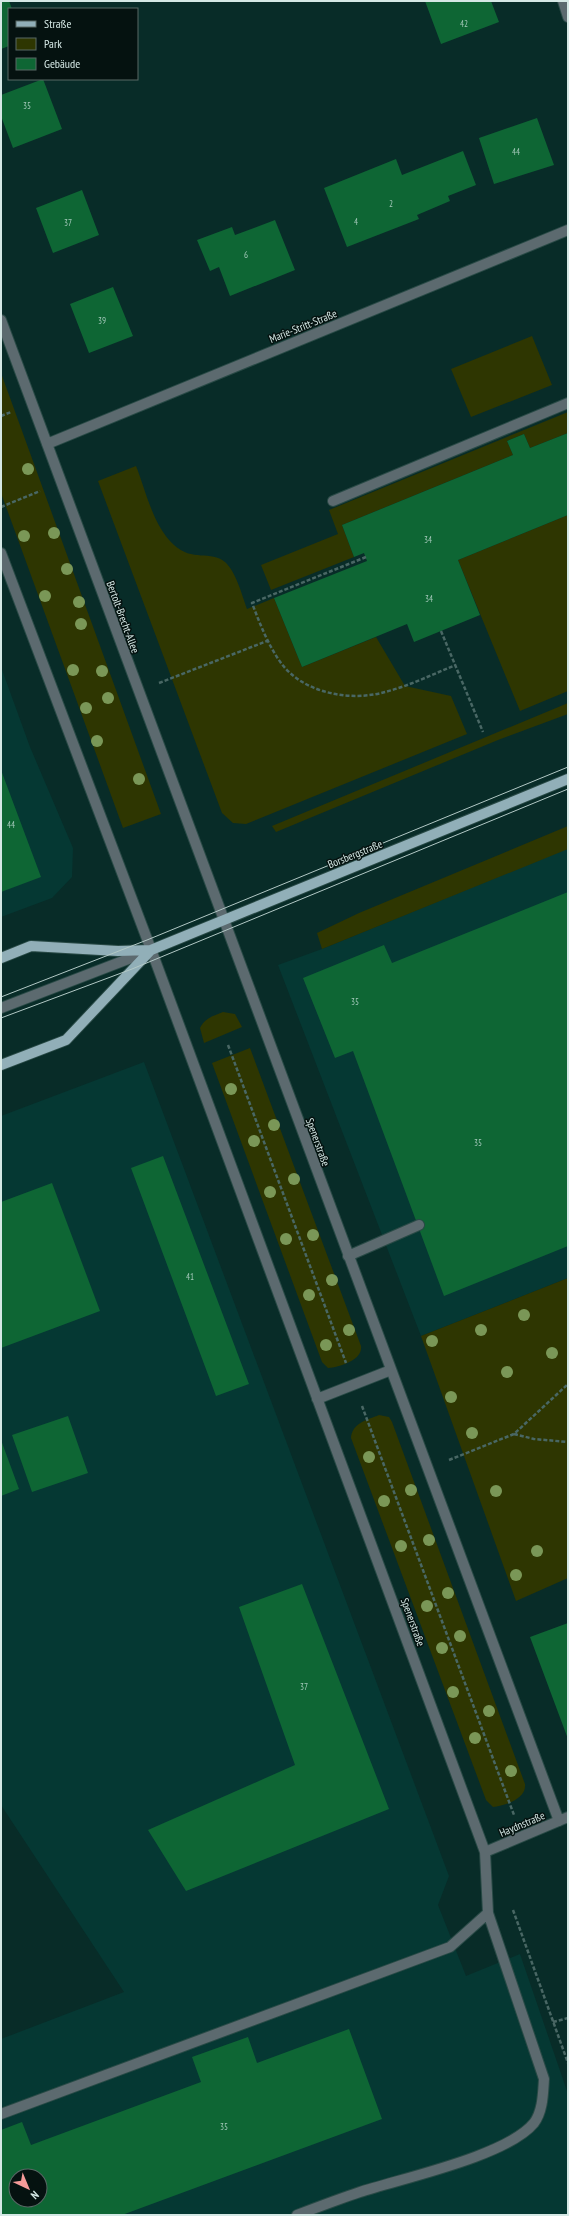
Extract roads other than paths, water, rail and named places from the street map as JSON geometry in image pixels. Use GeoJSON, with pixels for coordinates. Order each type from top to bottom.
{"type":"FeatureCollection","features":[{"type":"Feature","properties":{"kind":"main road","name":"Borsbergstraße"},"geometry":{"type":"LineString","coordinates":[[1,958],[31,946],[118,951],[151,950],[568,779]]}},
{"type":"Feature","properties":{"kind":"main road","name":"Borsbergstraße"},"geometry":{"type":"LineString","coordinates":[[1,1065],[66,1040],[151,950]]}},
{"type":"Feature","properties":{"kind":"street"},"geometry":{"type":"LineString","coordinates":[[563,1],[568,17]]}},
{"type":"Feature","properties":{"kind":"street","name":"Marie-Stritt-Straße"},"geometry":{"type":"LineString","coordinates":[[47,444],[568,230]]}},
{"type":"Feature","properties":{"kind":"street","name":"Bertolt-Brecht-Allee"},"geometry":{"type":"LineString","coordinates":[[1,320],[224,921]]}},
{"type":"Feature","properties":{"kind":"street"},"geometry":{"type":"LineString","coordinates":[[333,501],[568,403]]}},
{"type":"Feature","properties":{"kind":"street"},"geometry":{"type":"LineString","coordinates":[[1,553],[151,950],[1,1008]]}},
{"type":"Feature","properties":{"kind":"street","name":"Spenerstraße"},"geometry":{"type":"LineString","coordinates":[[224,921],[428,1469],[563,1819]]}},
{"type":"Feature","properties":{"kind":"street","name":"Spenerstraße"},"geometry":{"type":"LineString","coordinates":[[151,950],[485,1852],[488,1913],[544,2079],[542,2102],[535,2122],[520,2137],[500,2147],[360,2192],[297,2215]]}},
{"type":"Feature","properties":{"kind":"street"},"geometry":{"type":"LineString","coordinates":[[348,1256],[419,1225]]}},
{"type":"Feature","properties":{"kind":"street"},"geometry":{"type":"LineString","coordinates":[[317,1399],[391,1370]]}},
{"type":"Feature","properties":{"kind":"street","name":"Haydnstraße"},"geometry":{"type":"LineString","coordinates":[[485,1852],[563,1819]]}},
{"type":"Feature","properties":{"kind":"street"},"geometry":{"type":"LineString","coordinates":[[1,2114],[450,1947],[488,1913]]}},
{"type":"Feature","properties":{"kind":"tram line"},"geometry":{"type":"LineString","coordinates":[[1,997],[147,940],[568,767]]}},
{"type":"Feature","properties":{"kind":"tram line"},"geometry":{"type":"LineString","coordinates":[[1,1018],[132,969],[568,789]]}}]}
